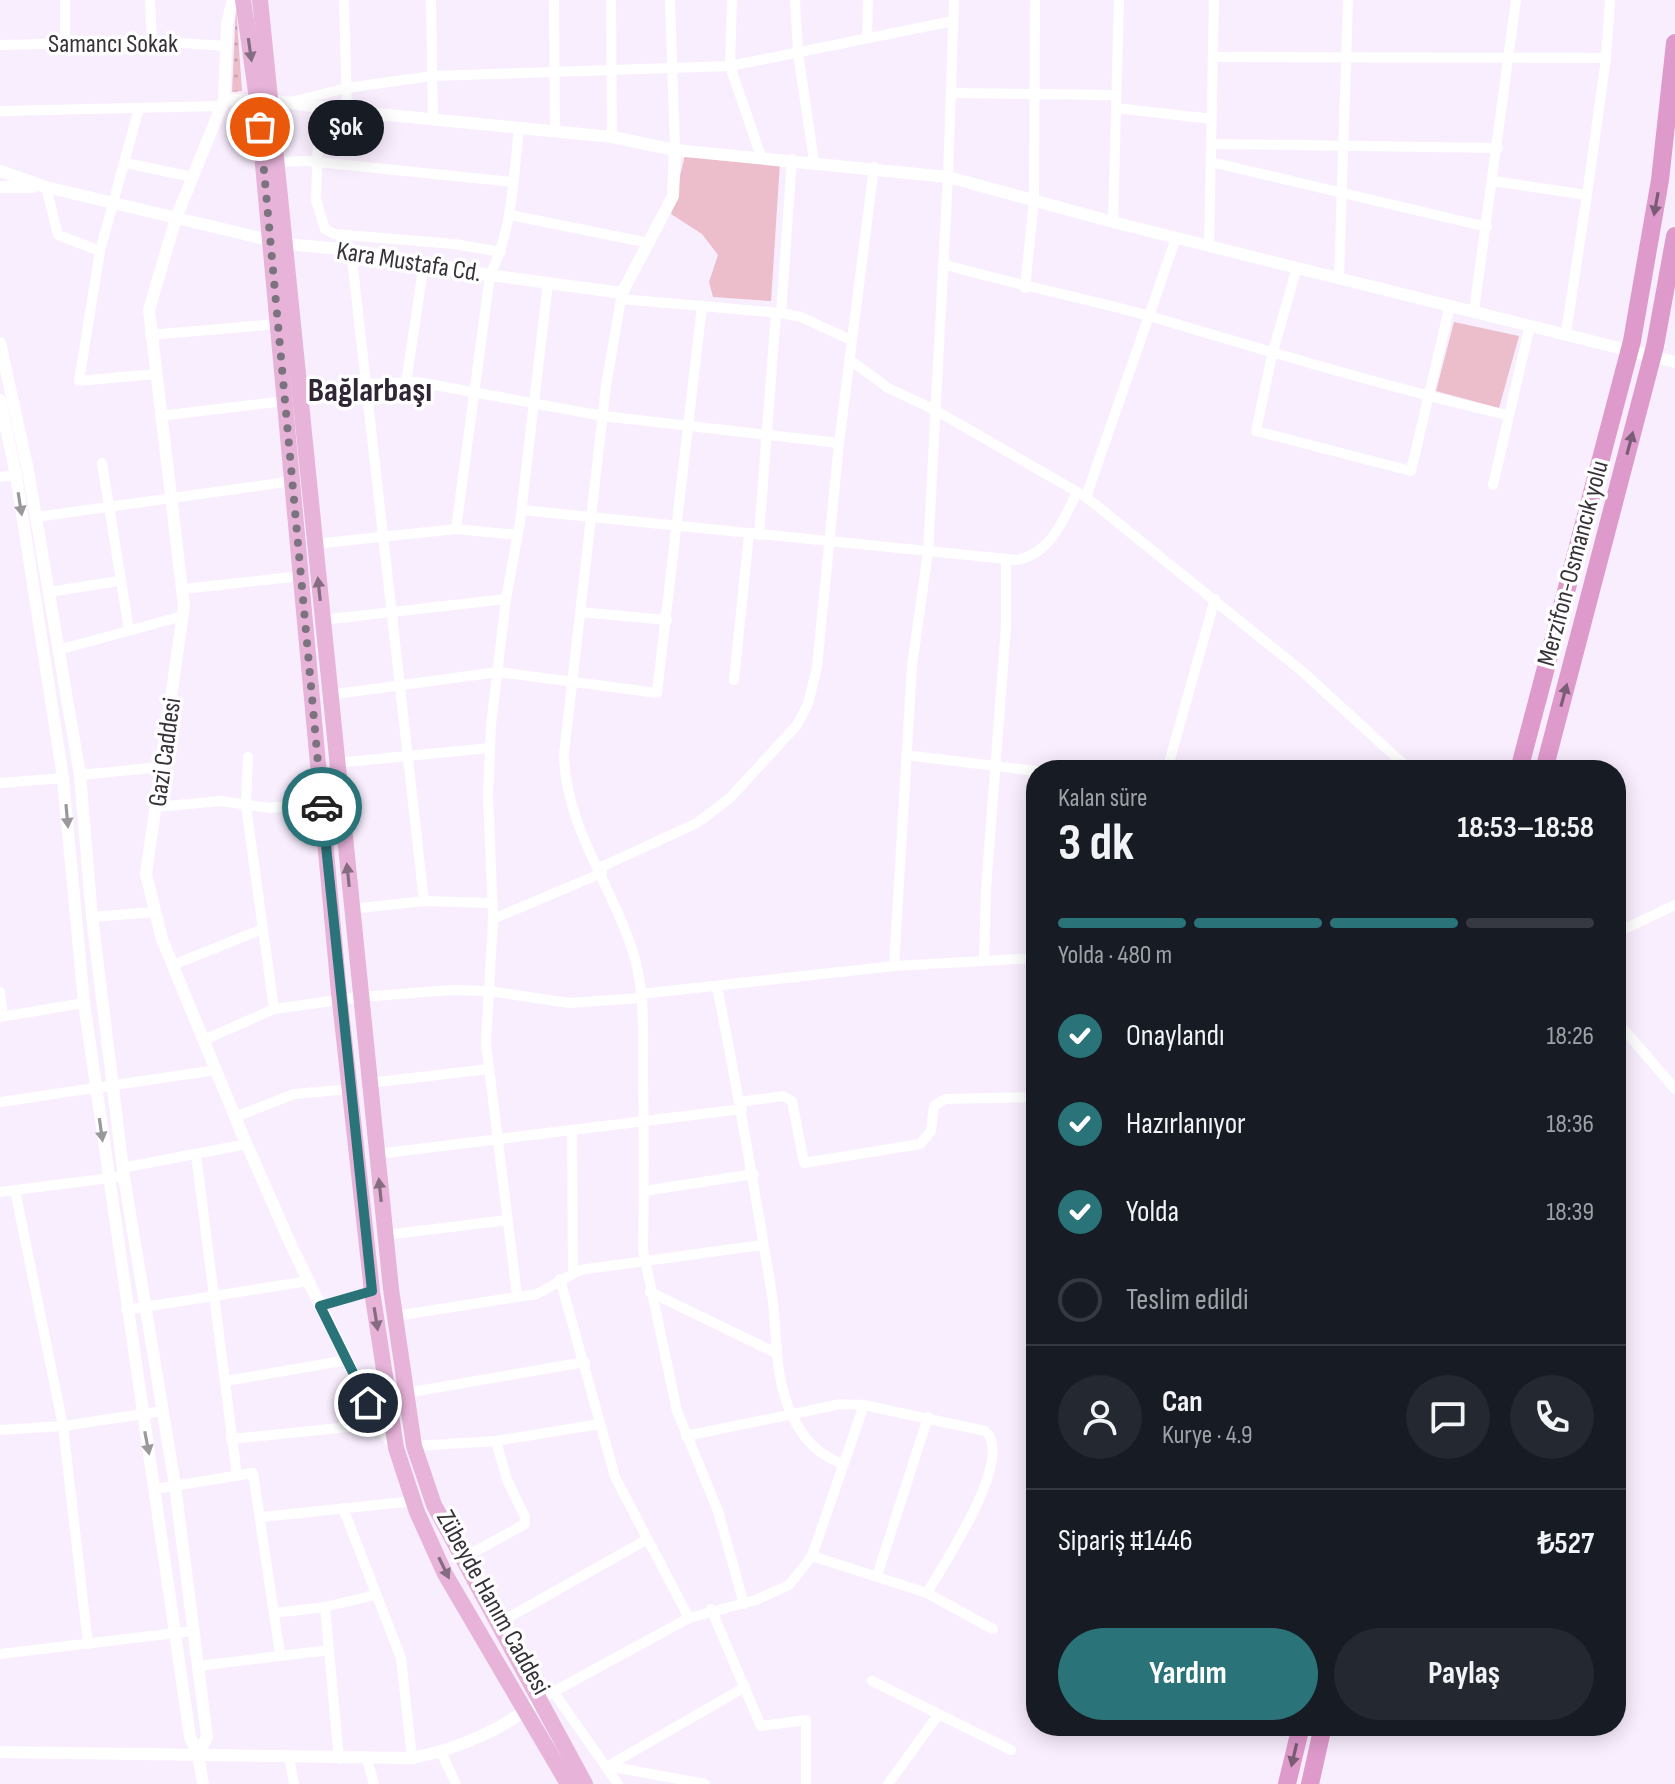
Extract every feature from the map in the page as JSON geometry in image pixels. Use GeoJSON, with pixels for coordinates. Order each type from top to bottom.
{"type":"FeatureCollection","features":[{"type":"Feature","properties":{"kind":"highway","name":"Merzifon-Osmancık yolu"},"geometry":{"type":"LineString","coordinates":[[1522,760],[1632,341],[1660,180],[1675,43]]}},
{"type":"Feature","properties":{"kind":"highway","name":"Merzifon-Osmancık yolu"},"geometry":{"type":"LineString","coordinates":[[1547,760],[1650,368],[1675,236]]}},
{"type":"Feature","properties":{"kind":"highway"},"geometry":{"type":"LineString","coordinates":[[1287,1784],[1299,1736]]}},
{"type":"Feature","properties":{"kind":"highway"},"geometry":{"type":"LineString","coordinates":[[1310,1784],[1321,1736]]}},
{"type":"Feature","properties":{"kind":"main road"},"geometry":{"type":"LineString","coordinates":[[243,0],[276,162],[278,242],[292,398],[314,544],[385,1235],[414,1446],[434,1505],[497,1624],[533,1705],[585,1784]]}},
{"type":"Feature","properties":{"kind":"main road"},"geometry":{"type":"LineString","coordinates":[[260,0],[264,100]]}},
{"type":"Feature","properties":{"kind":"main road","name":"Zübeyde Hanım Caddesi"},"geometry":{"type":"LineString","coordinates":[[264,100],[278,242],[278,324],[292,398],[293,481],[340,1002],[372,1291],[396,1448],[414,1501],[445,1574],[533,1705],[568,1784]]}},
{"type":"Feature","properties":{"kind":"street"},"geometry":{"type":"LineString","coordinates":[[65,0],[65,42]]}},
{"type":"Feature","properties":{"kind":"street"},"geometry":{"type":"LineString","coordinates":[[150,0],[152,41]]}},
{"type":"Feature","properties":{"kind":"street","name":"Gazi Caddesi"},"geometry":{"type":"LineString","coordinates":[[233,0],[222,103],[176,218],[149,310],[184,589],[183,616],[146,874],[154,912],[173,965],[235,1117],[320,1306],[378,1424],[396,1448]]}},
{"type":"Feature","properties":{"kind":"street"},"geometry":{"type":"LineString","coordinates":[[344,0],[347,111]]}},
{"type":"Feature","properties":{"kind":"street"},"geometry":{"type":"LineString","coordinates":[[431,0],[433,120]]}},
{"type":"Feature","properties":{"kind":"street"},"geometry":{"type":"LineString","coordinates":[[554,0],[555,132]]}},
{"type":"Feature","properties":{"kind":"street"},"geometry":{"type":"LineString","coordinates":[[611,0],[612,137]]}},
{"type":"Feature","properties":{"kind":"street"},"geometry":{"type":"LineString","coordinates":[[670,0],[675,150],[673,196],[621,296],[590,519],[565,779],[576,820],[601,870],[636,961],[641,996],[644,1262],[677,1411],[718,1511],[744,1604]]}},
{"type":"Feature","properties":{"kind":"street"},"geometry":{"type":"LineString","coordinates":[[732,0],[730,66],[761,156]]}},
{"type":"Feature","properties":{"kind":"street"},"geometry":{"type":"LineString","coordinates":[[795,0],[798,53],[814,161]]}},
{"type":"Feature","properties":{"kind":"street"},"geometry":{"type":"LineString","coordinates":[[867,39],[868,0]]}},
{"type":"Feature","properties":{"kind":"street"},"geometry":{"type":"LineString","coordinates":[[894,966],[912,666],[928,552],[954,0]]}},
{"type":"Feature","properties":{"kind":"street"},"geometry":{"type":"LineString","coordinates":[[1025,288],[1034,200],[1035,0]]}},
{"type":"Feature","properties":{"kind":"street"},"geometry":{"type":"LineString","coordinates":[[1113,222],[1119,0]]}},
{"type":"Feature","properties":{"kind":"street"},"geometry":{"type":"LineString","coordinates":[[1209,246],[1214,0]]}},
{"type":"Feature","properties":{"kind":"street"},"geometry":{"type":"LineString","coordinates":[[1339,278],[1348,0]]}},
{"type":"Feature","properties":{"kind":"street"},"geometry":{"type":"LineString","coordinates":[[1474,311],[1511,56],[1516,0]]}},
{"type":"Feature","properties":{"kind":"street"},"geometry":{"type":"LineString","coordinates":[[1566,333],[1606,58],[1610,0]]}},
{"type":"Feature","properties":{"kind":"street"},"geometry":{"type":"LineString","coordinates":[[287,102],[347,88],[432,76],[555,75],[730,66],[953,21]]}},
{"type":"Feature","properties":{"kind":"street","name":"Samancı Sokak"},"geometry":{"type":"LineString","coordinates":[[0,45],[152,41],[226,46]]}},
{"type":"Feature","properties":{"kind":"street"},"geometry":{"type":"LineString","coordinates":[[1213,57],[1606,58]]}},
{"type":"Feature","properties":{"kind":"street"},"geometry":{"type":"LineString","coordinates":[[951,93],[1116,95]]}},
{"type":"Feature","properties":{"kind":"street"},"geometry":{"type":"LineString","coordinates":[[0,111],[139,108],[264,100],[612,137],[675,150],[814,161],[948,177],[1113,222],[1675,362]]}},
{"type":"Feature","properties":{"kind":"street"},"geometry":{"type":"LineString","coordinates":[[319,107],[317,212],[325,229],[334,234],[454,244],[501,252]]}},
{"type":"Feature","properties":{"kind":"street"},"geometry":{"type":"LineString","coordinates":[[139,108],[100,251],[79,381],[155,374]]}},
{"type":"Feature","properties":{"kind":"street"},"geometry":{"type":"LineString","coordinates":[[1116,108],[1212,119]]}},
{"type":"Feature","properties":{"kind":"street"},"geometry":{"type":"LineString","coordinates":[[456,529],[490,275],[501,252],[510,215],[519,129]]}},
{"type":"Feature","properties":{"kind":"street"},"geometry":{"type":"LineString","coordinates":[[1212,144],[1498,148]]}},
{"type":"Feature","properties":{"kind":"street"},"geometry":{"type":"LineString","coordinates":[[734,680],[754,534],[792,159]]}},
{"type":"Feature","properties":{"kind":"street"},"geometry":{"type":"LineString","coordinates":[[276,162],[317,163],[513,182]]}},
{"type":"Feature","properties":{"kind":"street"},"geometry":{"type":"LineString","coordinates":[[1211,162],[1487,227]]}},
{"type":"Feature","properties":{"kind":"street"},"geometry":{"type":"LineString","coordinates":[[126,163],[193,177]]}},
{"type":"Feature","properties":{"kind":"street"},"geometry":{"type":"LineString","coordinates":[[493,919],[601,870],[708,816],[730,798],[797,725],[815,680],[839,443],[874,167]]}},
{"type":"Feature","properties":{"kind":"street"},"geometry":{"type":"LineString","coordinates":[[0,171],[46,187]]}},
{"type":"Feature","properties":{"kind":"street"},"geometry":{"type":"LineString","coordinates":[[1493,181],[1587,195]]}},
{"type":"Feature","properties":{"kind":"street"},"geometry":{"type":"LineString","coordinates":[[0,187],[46,187]]}},
{"type":"Feature","properties":{"kind":"street"},"geometry":{"type":"LineString","coordinates":[[46,187],[58,235],[100,251]]}},
{"type":"Feature","properties":{"kind":"street","name":"Kara Mustafa Cd."},"geometry":{"type":"LineString","coordinates":[[46,187],[278,242],[351,250],[621,296]]}},
{"type":"Feature","properties":{"kind":"street"},"geometry":{"type":"LineString","coordinates":[[510,215],[649,243]]}},
{"type":"Feature","properties":{"kind":"street"},"geometry":{"type":"LineString","coordinates":[[522,510],[1006,561],[1027,558],[1043,549],[1081,495],[1176,238]]}},
{"type":"Feature","properties":{"kind":"street"},"geometry":{"type":"LineString","coordinates":[[351,250],[386,535],[398,685],[424,901]]}},
{"type":"Feature","properties":{"kind":"street"},"geometry":{"type":"LineString","coordinates":[[406,383],[424,263]]}},
{"type":"Feature","properties":{"kind":"street"},"geometry":{"type":"LineString","coordinates":[[943,264],[1025,288],[1146,315],[1272,355],[1507,415]]}},
{"type":"Feature","properties":{"kind":"street"},"geometry":{"type":"LineString","coordinates":[[1297,267],[1272,355],[1256,431],[1411,471],[1450,305]]}},
{"type":"Feature","properties":{"kind":"street"},"geometry":{"type":"LineString","coordinates":[[517,1296],[486,1043],[493,919],[490,748],[506,599],[522,510],[548,283]]}},
{"type":"Feature","properties":{"kind":"street"},"geometry":{"type":"LineString","coordinates":[[621,296],[801,317],[851,340]]}},
{"type":"Feature","properties":{"kind":"street"},"geometry":{"type":"LineString","coordinates":[[329,695],[498,672],[657,693],[702,306]]}},
{"type":"Feature","properties":{"kind":"street"},"geometry":{"type":"LineString","coordinates":[[150,335],[278,324]]}},
{"type":"Feature","properties":{"kind":"street"},"geometry":{"type":"LineString","coordinates":[[1493,485],[1530,325]]}},
{"type":"Feature","properties":{"kind":"street"},"geometry":{"type":"LineString","coordinates":[[0,343],[36,517],[80,775],[111,1084],[175,1485],[207,1737],[198,1755]]}},
{"type":"Feature","properties":{"kind":"street"},"geometry":{"type":"LineString","coordinates":[[849,359],[888,388],[935,410],[1081,495],[1303,672],[1399,760]]}},
{"type":"Feature","properties":{"kind":"street"},"geometry":{"type":"LineString","coordinates":[[160,416],[367,384],[406,383],[603,416],[839,443]]}},
{"type":"Feature","properties":{"kind":"street"},"geometry":{"type":"LineString","coordinates":[[0,400],[16,475],[63,778],[84,1003],[126,1310],[177,1634],[190,1737],[198,1755],[203,1784]]}},
{"type":"Feature","properties":{"kind":"street"},"geometry":{"type":"LineString","coordinates":[[102,463],[129,630]]}},
{"type":"Feature","properties":{"kind":"street"},"geometry":{"type":"LineString","coordinates":[[0,477],[16,475]]}},
{"type":"Feature","properties":{"kind":"street"},"geometry":{"type":"LineString","coordinates":[[36,517],[293,481]]}},
{"type":"Feature","properties":{"kind":"street"},"geometry":{"type":"LineString","coordinates":[[314,544],[456,529],[517,535]]}},
{"type":"Feature","properties":{"kind":"street"},"geometry":{"type":"LineString","coordinates":[[984,960],[1006,627],[1006,561]]}},
{"type":"Feature","properties":{"kind":"street"},"geometry":{"type":"LineString","coordinates":[[184,589],[301,576]]}},
{"type":"Feature","properties":{"kind":"street"},"geometry":{"type":"LineString","coordinates":[[49,592],[119,581]]}},
{"type":"Feature","properties":{"kind":"street"},"geometry":{"type":"LineString","coordinates":[[322,620],[506,599]]}},
{"type":"Feature","properties":{"kind":"street"},"geometry":{"type":"LineString","coordinates":[[1170,760],[1215,599]]}},
{"type":"Feature","properties":{"kind":"street"},"geometry":{"type":"LineString","coordinates":[[580,612],[667,620]]}},
{"type":"Feature","properties":{"kind":"street"},"geometry":{"type":"LineString","coordinates":[[58,650],[183,616]]}},
{"type":"Feature","properties":{"kind":"street"},"geometry":{"type":"LineString","coordinates":[[336,763],[490,748]]}},
{"type":"Feature","properties":{"kind":"street"},"geometry":{"type":"LineString","coordinates":[[906,755],[1026,770]]}},
{"type":"Feature","properties":{"kind":"street"},"geometry":{"type":"LineString","coordinates":[[248,757],[246,806],[260,930],[274,1009]]}},
{"type":"Feature","properties":{"kind":"street"},"geometry":{"type":"LineString","coordinates":[[80,775],[161,767]]}},
{"type":"Feature","properties":{"kind":"street"},"geometry":{"type":"LineString","coordinates":[[0,783],[63,778]]}},
{"type":"Feature","properties":{"kind":"street"},"geometry":{"type":"LineString","coordinates":[[156,807],[221,801],[270,808],[322,802]]}},
{"type":"Feature","properties":{"kind":"street"},"geometry":{"type":"LineString","coordinates":[[351,909],[424,901],[493,903]]}},
{"type":"Feature","properties":{"kind":"street"},"geometry":{"type":"LineString","coordinates":[[1626,928],[1675,905]]}},
{"type":"Feature","properties":{"kind":"street"},"geometry":{"type":"LineString","coordinates":[[92,917],[154,912]]}},
{"type":"Feature","properties":{"kind":"street"},"geometry":{"type":"LineString","coordinates":[[173,965],[260,930]]}},
{"type":"Feature","properties":{"kind":"street"},"geometry":{"type":"LineString","coordinates":[[204,1040],[274,1009],[361,997],[489,991],[569,1003],[894,966],[1026,958]]}},
{"type":"Feature","properties":{"kind":"street"},"geometry":{"type":"LineString","coordinates":[[717,987],[754,1174],[772,1298],[774,1352],[790,1413],[817,1452],[843,1464]]}},
{"type":"Feature","properties":{"kind":"street"},"geometry":{"type":"LineString","coordinates":[[0,992],[2,1017],[84,1003]]}},
{"type":"Feature","properties":{"kind":"street"},"geometry":{"type":"LineString","coordinates":[[1626,1032],[1675,1089]]}},
{"type":"Feature","properties":{"kind":"street"},"geometry":{"type":"LineString","coordinates":[[369,1083],[489,1069]]}},
{"type":"Feature","properties":{"kind":"street"},"geometry":{"type":"LineString","coordinates":[[0,1102],[216,1070]]}},
{"type":"Feature","properties":{"kind":"street"},"geometry":{"type":"LineString","coordinates":[[235,1117],[294,1094],[350,1089]]}},
{"type":"Feature","properties":{"kind":"street"},"geometry":{"type":"LineString","coordinates":[[377,1154],[644,1122],[783,1096],[792,1101],[804,1163],[920,1144],[931,1131],[934,1106],[945,1099],[1026,1097]]}},
{"type":"Feature","properties":{"kind":"street"},"geometry":{"type":"LineString","coordinates":[[572,1131],[573,1272]]}},
{"type":"Feature","properties":{"kind":"street"},"geometry":{"type":"LineString","coordinates":[[0,1192],[108,1178],[247,1144]]}},
{"type":"Feature","properties":{"kind":"street"},"geometry":{"type":"LineString","coordinates":[[196,1155],[237,1476]]}},
{"type":"Feature","properties":{"kind":"street"},"geometry":{"type":"LineString","coordinates":[[644,1191],[754,1174]]}},
{"type":"Feature","properties":{"kind":"street"},"geometry":{"type":"LineString","coordinates":[[15,1190],[63,1426],[88,1644]]}},
{"type":"Feature","properties":{"kind":"street"},"geometry":{"type":"LineString","coordinates":[[385,1235],[508,1220]]}},
{"type":"Feature","properties":{"kind":"street"},"geometry":{"type":"LineString","coordinates":[[395,1316],[537,1294],[573,1272],[762,1245]]}},
{"type":"Feature","properties":{"kind":"street"},"geometry":{"type":"LineString","coordinates":[[560,1279],[615,1477],[689,1618]]}},
{"type":"Feature","properties":{"kind":"street"},"geometry":{"type":"LineString","coordinates":[[126,1310],[308,1281]]}},
{"type":"Feature","properties":{"kind":"street"},"geometry":{"type":"LineString","coordinates":[[320,1306],[372,1291]]}},
{"type":"Feature","properties":{"kind":"street"},"geometry":{"type":"LineString","coordinates":[[650,1292],[774,1352]]}},
{"type":"Feature","properties":{"kind":"street"},"geometry":{"type":"LineString","coordinates":[[226,1381],[348,1360]]}},
{"type":"Feature","properties":{"kind":"street"},"geometry":{"type":"LineString","coordinates":[[406,1393],[585,1362]]}},
{"type":"Feature","properties":{"kind":"street"},"geometry":{"type":"LineString","coordinates":[[686,1436],[841,1404],[864,1405],[985,1431],[994,1445],[974,1513],[927,1593]]}},
{"type":"Feature","properties":{"kind":"street"},"geometry":{"type":"LineString","coordinates":[[0,1752],[367,1760],[412,1758],[441,1752],[555,1694],[689,1618],[711,1609],[744,1604],[782,1590],[812,1556],[864,1405]]}},
{"type":"Feature","properties":{"kind":"street"},"geometry":{"type":"LineString","coordinates":[[0,1430],[63,1426],[163,1411]]}},
{"type":"Feature","properties":{"kind":"street"},"geometry":{"type":"LineString","coordinates":[[877,1576],[928,1417]]}},
{"type":"Feature","properties":{"kind":"street"},"geometry":{"type":"LineString","coordinates":[[231,1439],[378,1424]]}},
{"type":"Feature","properties":{"kind":"street"},"geometry":{"type":"LineString","coordinates":[[396,1448],[496,1441],[600,1424]]}},
{"type":"Feature","properties":{"kind":"street"},"geometry":{"type":"LineString","coordinates":[[461,1559],[525,1524],[525,1517],[503,1469],[496,1441]]}},
{"type":"Feature","properties":{"kind":"street"},"geometry":{"type":"LineString","coordinates":[[155,1489],[253,1473],[262,1517],[280,1654]]}},
{"type":"Feature","properties":{"kind":"street"},"geometry":{"type":"LineString","coordinates":[[262,1517],[414,1501]]}},
{"type":"Feature","properties":{"kind":"street"},"geometry":{"type":"LineString","coordinates":[[343,1508],[401,1658],[412,1758]]}},
{"type":"Feature","properties":{"kind":"street"},"geometry":{"type":"LineString","coordinates":[[497,1624],[646,1540]]}},
{"type":"Feature","properties":{"kind":"street"},"geometry":{"type":"LineString","coordinates":[[812,1556],[927,1593],[993,1629]]}},
{"type":"Feature","properties":{"kind":"street"},"geometry":{"type":"LineString","coordinates":[[274,1613],[325,1607],[375,1595]]}},
{"type":"Feature","properties":{"kind":"street"},"geometry":{"type":"LineString","coordinates":[[325,1607],[339,1759]]}},
{"type":"Feature","properties":{"kind":"street"},"geometry":{"type":"LineString","coordinates":[[711,1609],[761,1726],[806,1720],[806,1784]]}},
{"type":"Feature","properties":{"kind":"street"},"geometry":{"type":"LineString","coordinates":[[0,1654],[193,1631]]}},
{"type":"Feature","properties":{"kind":"street"},"geometry":{"type":"LineString","coordinates":[[198,1666],[329,1650]]}},
{"type":"Feature","properties":{"kind":"street"},"geometry":{"type":"LineString","coordinates":[[872,1681],[1011,1750]]}},
{"type":"Feature","properties":{"kind":"street"},"geometry":{"type":"LineString","coordinates":[[608,1766],[745,1687]]}},
{"type":"Feature","properties":{"kind":"street"},"geometry":{"type":"LineString","coordinates":[[555,1694],[618,1784]]}},
{"type":"Feature","properties":{"kind":"street"},"geometry":{"type":"LineString","coordinates":[[888,1784],[938,1715]]}},
{"type":"Feature","properties":{"kind":"street"},"geometry":{"type":"LineString","coordinates":[[441,1752],[456,1784]]}},
{"type":"Feature","properties":{"kind":"street"},"geometry":{"type":"LineString","coordinates":[[289,1757],[294,1784]]}},
{"type":"Feature","properties":{"kind":"street"},"geometry":{"type":"LineString","coordinates":[[367,1760],[374,1784]]}},
{"type":"Feature","properties":{"kind":"street"},"geometry":{"type":"LineString","coordinates":[[608,1766],[705,1784]]}},
{"type":"Feature","properties":{"kind":"shaded area"},"geometry":{"type":"Polygon","coordinates":[[[236,6],[242,91],[232,92],[236,6]]]}},
{"type":"Feature","properties":{"kind":"shaded area"},"geometry":{"type":"Polygon","coordinates":[[[685,155],[780,162],[771,301],[713,297],[709,282],[718,255],[702,234],[671,214],[685,155]]]}},
{"type":"Feature","properties":{"kind":"shaded area"},"geometry":{"type":"Polygon","coordinates":[[[1454,322],[1519,336],[1499,408],[1436,391],[1454,322]]]}},
{"type":"Feature","properties":{"kind":"way so far"},"geometry":{"type":"LineString","coordinates":[[260,127],[322,807]]}},
{"type":"Feature","properties":{"kind":"place","name":"Şok"},"geometry":{"type":"Point","coordinates":[260,127]}},
{"type":"Feature","properties":{"kind":"district","name":"Bağlarbaşı"},"geometry":{"type":"Point","coordinates":[370,389]}},
{"type":"Feature","properties":{"kind":"route"},"geometry":{"type":"LineString","coordinates":[[322,807],[372,1291],[320,1306],[368,1403]]}}]}
